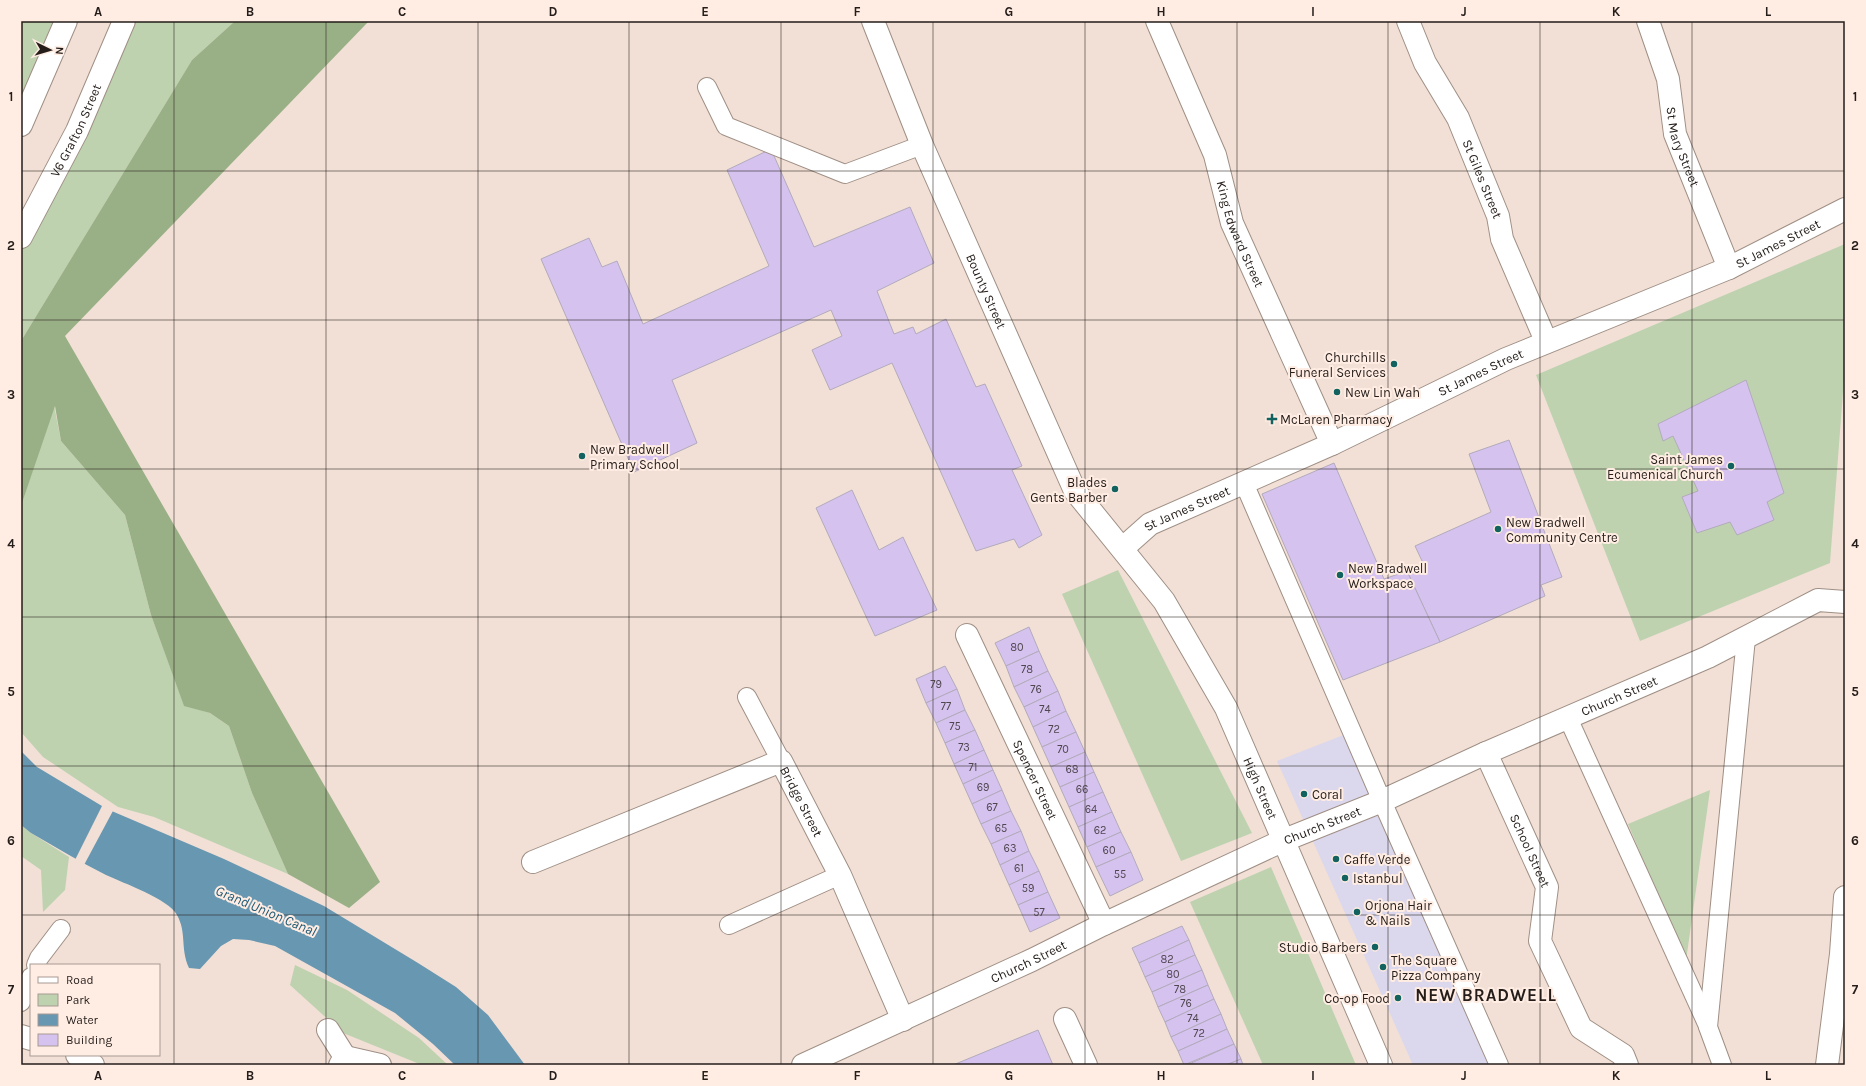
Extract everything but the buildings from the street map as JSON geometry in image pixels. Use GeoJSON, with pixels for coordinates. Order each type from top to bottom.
{"type":"FeatureCollection","features":[{"type":"Feature","properties":{"kind":"street"},"geometry":{"type":"LineString","coordinates":[[21,125],[66,21]]}},
{"type":"Feature","properties":{"kind":"street","name":"V6 Grafton Street"},"geometry":{"type":"LineString","coordinates":[[21,237],[77,131],[124,21]]}},
{"type":"Feature","properties":{"kind":"street","name":"Bounty Street"},"geometry":{"type":"LineString","coordinates":[[873,21],[922,145],[1075,491],[1123,548]]}},
{"type":"Feature","properties":{"kind":"street","name":"King Edward Street"},"geometry":{"type":"LineString","coordinates":[[1157,21],[1215,155],[1232,223],[1332,444]]}},
{"type":"Feature","properties":{"kind":"street","name":"St Giles Street"},"geometry":{"type":"LineString","coordinates":[[1408,21],[1425,63],[1458,118],[1498,216],[1502,239],[1546,341]]}},
{"type":"Feature","properties":{"kind":"street","name":"St Mary Street"},"geometry":{"type":"LineString","coordinates":[[1648,21],[1668,79],[1675,134],[1729,268]]}},
{"type":"Feature","properties":{"kind":"street","name":"St James Street"},"geometry":{"type":"LineString","coordinates":[[1123,548],[1150,524],[1244,484],[1332,444],[1546,341],[1729,268],[1845,209]]}},
{"type":"Feature","properties":{"kind":"street","name":"High Street"},"geometry":{"type":"LineString","coordinates":[[1123,548],[1164,601],[1226,708],[1282,841],[1380,1065]]}},
{"type":"Feature","properties":{"kind":"street","name":"Church Street"},"geometry":{"type":"LineString","coordinates":[[803,1065],[1032,960],[1104,924],[1282,841],[1382,801],[1486,753],[1746,638],[1818,600],[1845,602]]}},
{"type":"Feature","properties":{"kind":"street","name":"Spencer Street"},"geometry":{"type":"LineString","coordinates":[[967,635],[1104,924]]}},
{"type":"Feature","properties":{"kind":"street","name":"School Street"},"geometry":{"type":"LineString","coordinates":[[1486,753],[1547,887],[1540,941],[1581,1028],[1623,1055],[1627,1065]]}},
{"type":"Feature","properties":{"kind":"street","name":"Bridge Street"},"geometry":{"type":"LineString","coordinates":[[533,862],[781,761],[840,875],[903,1020]]}},
{"type":"Feature","properties":{"kind":"street"},"geometry":{"type":"LineString","coordinates":[[1827,1065],[1840,993],[1845,897]]}},
{"type":"Feature","properties":{"kind":"street"},"geometry":{"type":"LineString","coordinates":[[1065,1019],[1086,1065]]}},
{"type":"Feature","properties":{"kind":"street"},"geometry":{"type":"LineString","coordinates":[[328,1030],[342,1061],[380,1065]]}},
{"type":"Feature","properties":{"kind":"street"},"geometry":{"type":"LineString","coordinates":[[79,1056],[93,1065]]}},
{"type":"Feature","properties":{"kind":"lane"},"geometry":{"type":"LineString","coordinates":[[707,87],[726,126],[845,174],[922,145]]}},
{"type":"Feature","properties":{"kind":"lane"},"geometry":{"type":"LineString","coordinates":[[1244,484],[1499,1065]]}},
{"type":"Feature","properties":{"kind":"lane"},"geometry":{"type":"LineString","coordinates":[[1708,1027],[1746,638]]}},
{"type":"Feature","properties":{"kind":"lane"},"geometry":{"type":"LineString","coordinates":[[747,696],[781,761]]}},
{"type":"Feature","properties":{"kind":"lane"},"geometry":{"type":"LineString","coordinates":[[1568,718],[1708,1027],[1722,1065]]}},
{"type":"Feature","properties":{"kind":"lane"},"geometry":{"type":"LineString","coordinates":[[729,925],[840,875]]}},
{"type":"Feature","properties":{"kind":"lane"},"geometry":{"type":"LineString","coordinates":[[36,964],[39,958],[61,930]]}},
{"type":"Feature","properties":{"kind":"lane"},"geometry":{"type":"LineString","coordinates":[[21,1002],[30,980]]}},
{"type":"Feature","properties":{"kind":"shaded area"},"geometry":{"type":"Polygon","coordinates":[[[1346,734],[1495,1065],[1413,1065],[1277,761],[1346,734]]]}},
{"type":"Feature","properties":{"kind":"green space"},"geometry":{"type":"Polygon","coordinates":[[[21,21],[66,21],[21,125],[21,21]]]}},
{"type":"Feature","properties":{"kind":"green space"},"geometry":{"type":"Polygon","coordinates":[[[124,21],[235,21],[192,60],[21,341],[21,237],[124,21]]]}},
{"type":"Feature","properties":{"kind":"green space"},"geometry":{"type":"Polygon","coordinates":[[[235,21],[369,21],[65,336],[380,882],[349,908],[288,874],[252,793],[229,726],[210,713],[184,706],[151,615],[125,515],[61,441],[55,406],[21,506],[21,341],[192,60],[235,21]]]}},
{"type":"Feature","properties":{"kind":"green space"},"geometry":{"type":"Polygon","coordinates":[[[1845,244],[1845,366],[1830,563],[1640,641],[1536,375],[1845,244]]]}},
{"type":"Feature","properties":{"kind":"green space"},"geometry":{"type":"Polygon","coordinates":[[[54,405],[61,441],[125,515],[151,615],[184,705],[210,713],[229,726],[252,793],[288,874],[154,817],[118,807],[43,757],[21,732],[21,506],[54,405]]]}},
{"type":"Feature","properties":{"kind":"green space"},"geometry":{"type":"Polygon","coordinates":[[[1118,570],[1252,833],[1181,861],[1062,594],[1118,570]]]}},
{"type":"Feature","properties":{"kind":"green space"},"geometry":{"type":"Polygon","coordinates":[[[1710,790],[1686,961],[1628,824],[1710,790]]]}},
{"type":"Feature","properties":{"kind":"green space"},"geometry":{"type":"Polygon","coordinates":[[[21,825],[69,857],[65,890],[43,912],[41,870],[21,856],[21,825]]]}},
{"type":"Feature","properties":{"kind":"green space"},"geometry":{"type":"Polygon","coordinates":[[[1271,867],[1356,1065],[1263,1065],[1190,902],[1271,867]]]}},
{"type":"Feature","properties":{"kind":"green space"},"geometry":{"type":"Polygon","coordinates":[[[295,965],[347,990],[419,1038],[448,1065],[422,1065],[343,1033],[290,985],[295,965]]]}},
{"type":"Feature","properties":{"kind":"water","name":"Grand Union Canal"},"geometry":{"type":"Polygon","coordinates":[[[21,751],[37,767],[107,809],[224,859],[324,906],[418,963],[456,987],[488,1015],[525,1065],[455,1065],[433,1044],[395,1013],[275,946],[249,940],[233,939],[221,946],[200,969],[189,968],[186,961],[180,922],[177,915],[165,903],[156,897],[87,865],[31,833],[21,825],[21,751]]]}},
{"type":"Feature","properties":{"kind":"pier"},"geometry":{"type":"Polygon","coordinates":[[[103,804],[114,809],[84,865],[75,860],[103,804]]]}},
{"type":"Feature","properties":{"kind":"place","name":"Churchills Funeral Services"},"geometry":{"type":"Point","coordinates":[1394,364]}},
{"type":"Feature","properties":{"kind":"place","name":"New Lin Wah"},"geometry":{"type":"Point","coordinates":[1337,392]}},
{"type":"Feature","properties":{"kind":"place","name":"McLaren Pharmacy"},"geometry":{"type":"Point","coordinates":[1272,419]}},
{"type":"Feature","properties":{"kind":"place","name":"New Bradwell Primary School"},"geometry":{"type":"Point","coordinates":[582,456]}},
{"type":"Feature","properties":{"kind":"place","name":"Saint James Ecumenical Church"},"geometry":{"type":"Point","coordinates":[1731,466]}},
{"type":"Feature","properties":{"kind":"place","name":"Blades Gents Barber"},"geometry":{"type":"Point","coordinates":[1115,489]}},
{"type":"Feature","properties":{"kind":"place","name":"New Bradwell Community Centre"},"geometry":{"type":"Point","coordinates":[1498,529]}},
{"type":"Feature","properties":{"kind":"place","name":"New Bradwell Workspace"},"geometry":{"type":"Point","coordinates":[1340,575]}},
{"type":"Feature","properties":{"kind":"place","name":"Coral"},"geometry":{"type":"Point","coordinates":[1304,794]}},
{"type":"Feature","properties":{"kind":"place","name":"Caffe Verde"},"geometry":{"type":"Point","coordinates":[1336,859]}},
{"type":"Feature","properties":{"kind":"place","name":"Istanbul"},"geometry":{"type":"Point","coordinates":[1345,878]}},
{"type":"Feature","properties":{"kind":"place","name":"Orjona Hair & Nails"},"geometry":{"type":"Point","coordinates":[1357,912]}},
{"type":"Feature","properties":{"kind":"place","name":"Studio Barbers"},"geometry":{"type":"Point","coordinates":[1375,947]}},
{"type":"Feature","properties":{"kind":"place","name":"The Square Pizza Company"},"geometry":{"type":"Point","coordinates":[1383,967]}},
{"type":"Feature","properties":{"kind":"place","name":"Co-op Food"},"geometry":{"type":"Point","coordinates":[1398,998]}},
{"type":"Feature","properties":{"kind":"district","name":"NEW BRADWELL"},"geometry":{"type":"Point","coordinates":[1486,995]}}]}
